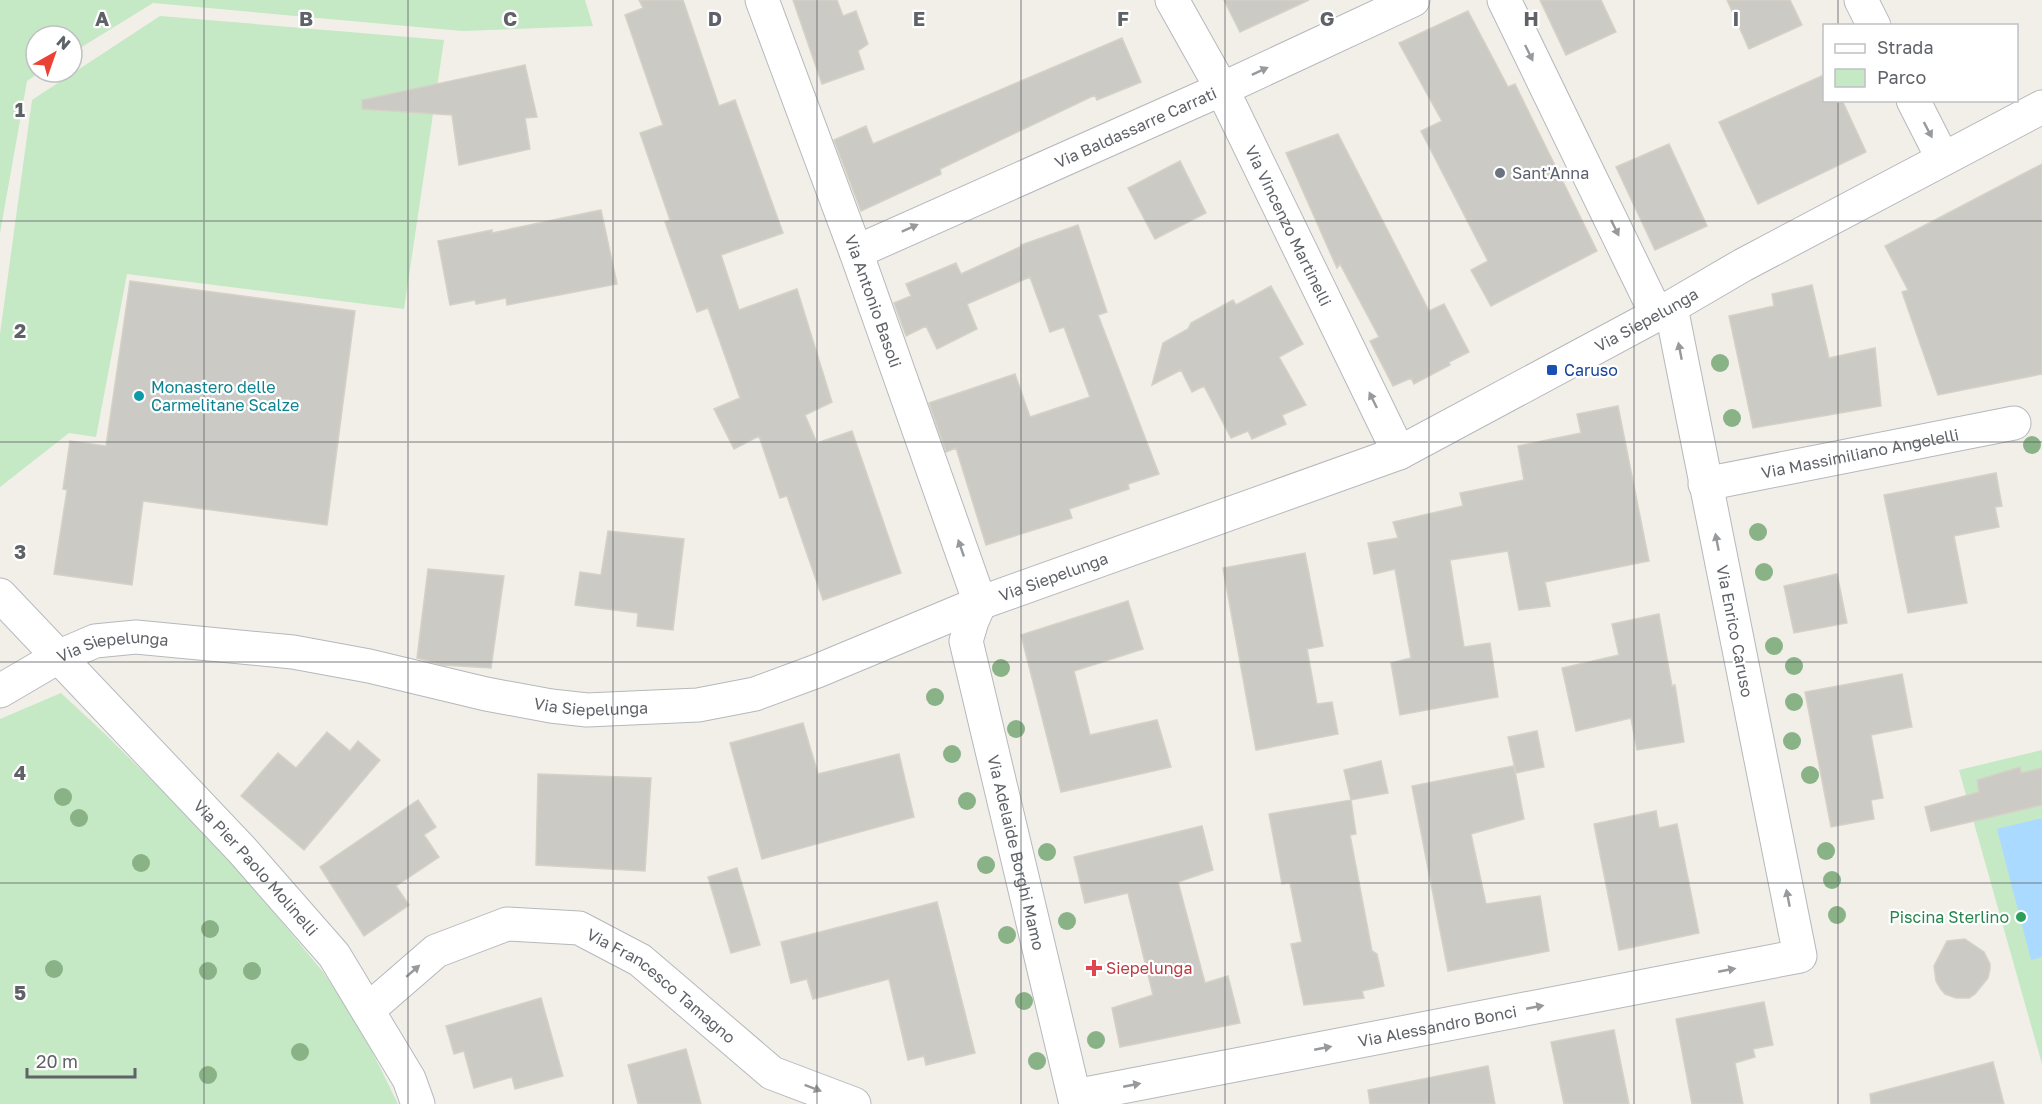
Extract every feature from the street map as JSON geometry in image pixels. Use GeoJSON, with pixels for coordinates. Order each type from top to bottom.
{"type":"FeatureCollection","features":[{"type":"Feature","properties":{"kind":"street","name":"Via Antonio Basoli"},"geometry":{"type":"LineString","coordinates":[[762,0],[856,252],[980,603]]}},
{"type":"Feature","properties":{"kind":"street","name":"Via Vincenzo Martinelli"},"geometry":{"type":"LineString","coordinates":[[1172,0],[1222,89],[1399,453]]}},
{"type":"Feature","properties":{"kind":"street","name":"Via Baldassarre Carrati"},"geometry":{"type":"LineString","coordinates":[[856,252],[1222,89],[1413,0]]}},
{"type":"Feature","properties":{"kind":"street","name":"Via Enrico Caruso"},"geometry":{"type":"LineString","coordinates":[[1504,0],[1664,310],[1705,484],[1800,956]]}},
{"type":"Feature","properties":{"kind":"street"},"geometry":{"type":"LineString","coordinates":[[1861,0],[1873,24]]}},
{"type":"Feature","properties":{"kind":"street"},"geometry":{"type":"LineString","coordinates":[[1914,102],[1943,159]]}},
{"type":"Feature","properties":{"kind":"street","name":"Via Siepelunga"},"geometry":{"type":"LineString","coordinates":[[0,691],[58,657],[95,641],[136,637],[293,652],[369,666],[486,694],[587,710],[698,705],[755,694],[817,671],[980,603],[1399,453],[2042,107]]}},
{"type":"Feature","properties":{"kind":"street","name":"Via Massimiliano Angelelli"},"geometry":{"type":"LineString","coordinates":[[1705,484],[2014,423]]}},
{"type":"Feature","properties":{"kind":"street","name":"Via Pier Paolo Molinelli"},"geometry":{"type":"LineString","coordinates":[[0,595],[242,850],[334,955],[410,1079],[418,1104]]}},
{"type":"Feature","properties":{"kind":"street","name":"Via Adelaide Borghi Mamo"},"geometry":{"type":"LineString","coordinates":[[980,603],[966,641],[1075,1100]]}},
{"type":"Feature","properties":{"kind":"street","name":"Via Francesco Tamagno"},"geometry":{"type":"LineString","coordinates":[[369,1010],[436,951],[507,924],[579,928],[640,960],[772,1073],[854,1104]]}},
{"type":"Feature","properties":{"kind":"street","name":"Via Alessandro Bonci"},"geometry":{"type":"LineString","coordinates":[[1075,1100],[1800,956]]}},
{"type":"Feature","properties":{"kind":"street"},"geometry":{"type":"LineString","coordinates":[[772,1073],[780,1104]]}},
{"type":"Feature","properties":{"kind":"green space"},"geometry":{"type":"Polygon","coordinates":[[[0,0],[585,0],[593,26],[462,31],[153,3],[84,46],[84,24],[24,24],[24,84],[26,84],[0,233],[0,0]]]}},
{"type":"Feature","properties":{"kind":"green space"},"geometry":{"type":"Polygon","coordinates":[[[160,16],[444,40],[404,309],[127,274],[96,437],[69,433],[0,487],[0,334],[32,100],[56,84],[84,84],[84,66],[160,16]]]}},
{"type":"Feature","properties":{"kind":"green space"},"geometry":{"type":"Polygon","coordinates":[[[61,693],[227,855],[323,972],[358,1023],[398,1104],[0,1104],[0,719],[61,693]]]}},
{"type":"Feature","properties":{"kind":"green space","name":"Piscina Sterlino"},"geometry":{"type":"Polygon","coordinates":[[[2042,750],[2042,1064],[1959,770],[2042,750]]]}},
{"type":"Feature","properties":{"kind":"water"},"geometry":{"type":"Polygon","coordinates":[[[2042,818],[2042,957],[2031,960],[1997,829],[2042,818]]]}},
{"type":"Feature","properties":{"kind":"building"},"geometry":{"type":"Polygon","coordinates":[[[639,0],[683,0],[719,106],[735,100],[783,233],[721,255],[739,310],[797,289],[832,402],[805,415],[817,443],[852,431],[901,573],[823,600],[787,496],[780,498],[759,436],[734,449],[714,409],[740,398],[708,308],[697,312],[665,222],[670,220],[640,133],[663,125],[625,15],[643,8],[639,0]]]}},
{"type":"Feature","properties":{"kind":"building"},"geometry":{"type":"Polygon","coordinates":[[[793,0],[837,0],[843,16],[856,11],[868,44],[858,51],[864,69],[822,84],[793,0]]]}},
{"type":"Feature","properties":{"kind":"building"},"geometry":{"type":"Polygon","coordinates":[[[1224,0],[1309,0],[1240,32],[1224,0]]]}},
{"type":"Feature","properties":{"kind":"building"},"geometry":{"type":"Polygon","coordinates":[[[1540,0],[1601,0],[1616,32],[1566,55],[1540,0]]]}},
{"type":"Feature","properties":{"kind":"building"},"geometry":{"type":"Polygon","coordinates":[[[1727,0],[1790,0],[1802,25],[1749,49],[1727,0]]]}},
{"type":"Feature","properties":{"kind":"building","name":"Sant'Anna"},"geometry":{"type":"Polygon","coordinates":[[[1468,11],[1508,87],[1515,84],[1597,251],[1491,306],[1471,270],[1488,261],[1421,131],[1442,121],[1399,43],[1468,11]]]}},
{"type":"Feature","properties":{"kind":"building"},"geometry":{"type":"Polygon","coordinates":[[[1122,38],[1141,82],[1097,100],[1095,95],[940,169],[941,174],[861,211],[834,140],[866,126],[873,144],[1122,38]]]}},
{"type":"Feature","properties":{"kind":"building"},"geometry":{"type":"Polygon","coordinates":[[[525,65],[537,117],[525,118],[530,149],[459,165],[452,115],[362,109],[362,100],[525,65]]]}},
{"type":"Feature","properties":{"kind":"building"},"geometry":{"type":"Polygon","coordinates":[[[1823,75],[1823,102],[1843,102],[1866,152],[1758,204],[1719,122],[1823,75]]]}},
{"type":"Feature","properties":{"kind":"building"},"geometry":{"type":"Polygon","coordinates":[[[1338,134],[1429,311],[1444,304],[1469,352],[1414,384],[1411,378],[1393,386],[1370,341],[1379,337],[1340,264],[1337,268],[1286,153],[1338,134]]]}},
{"type":"Feature","properties":{"kind":"building"},"geometry":{"type":"Polygon","coordinates":[[[1669,144],[1707,226],[1655,250],[1616,167],[1669,144]]]}},
{"type":"Feature","properties":{"kind":"building"},"geometry":{"type":"Polygon","coordinates":[[[1180,161],[1206,213],[1155,239],[1128,188],[1180,161]]]}},
{"type":"Feature","properties":{"kind":"building"},"geometry":{"type":"Polygon","coordinates":[[[2042,164],[2042,374],[1938,395],[1902,292],[1908,290],[1885,246],[2042,164]]]}},
{"type":"Feature","properties":{"kind":"building"},"geometry":{"type":"Polygon","coordinates":[[[601,210],[617,284],[507,305],[506,298],[476,304],[475,300],[450,305],[438,241],[492,230],[492,233],[601,210]]]}},
{"type":"Feature","properties":{"kind":"building"},"geometry":{"type":"Polygon","coordinates":[[[1078,225],[1107,312],[1098,315],[1159,474],[1128,484],[1129,489],[1069,509],[1072,518],[986,545],[956,448],[946,452],[929,403],[1015,374],[1030,417],[1090,397],[1064,327],[1050,332],[1030,277],[967,304],[977,329],[937,349],[926,326],[906,336],[894,303],[911,296],[906,284],[956,263],[961,274],[1021,245],[1078,225]]]}},
{"type":"Feature","properties":{"kind":"building","name":"Monastero delle Carmelitane Scalze"},"geometry":{"type":"Polygon","coordinates":[[[130,281],[355,311],[327,525],[143,501],[132,585],[54,574],[67,490],[63,489],[70,441],[106,446],[130,281]]]}},
{"type":"Feature","properties":{"kind":"building"},"geometry":{"type":"Polygon","coordinates":[[[1812,285],[1829,358],[1875,348],[1881,406],[1753,428],[1729,316],[1774,306],[1772,294],[1812,285]]]}},
{"type":"Feature","properties":{"kind":"building"},"geometry":{"type":"Polygon","coordinates":[[[1271,286],[1303,344],[1279,357],[1306,405],[1282,415],[1286,424],[1252,439],[1248,431],[1231,438],[1204,386],[1192,392],[1181,370],[1152,385],[1163,343],[1188,329],[1191,323],[1233,300],[1236,305],[1271,286]]]}},
{"type":"Feature","properties":{"kind":"building"},"geometry":{"type":"Polygon","coordinates":[[[1618,406],[1649,561],[1545,582],[1550,606],[1519,610],[1508,551],[1450,560],[1464,647],[1490,643],[1498,697],[1400,715],[1391,663],[1411,658],[1395,569],[1374,574],[1368,543],[1398,538],[1393,522],[1463,506],[1460,493],[1524,480],[1518,446],[1581,433],[1577,414],[1618,406]]]}},
{"type":"Feature","properties":{"kind":"building"},"geometry":{"type":"Polygon","coordinates":[[[1996,473],[2002,506],[1995,507],[1999,527],[1954,536],[1967,603],[1908,613],[1884,495],[1996,473]]]}},
{"type":"Feature","properties":{"kind":"building"},"geometry":{"type":"Polygon","coordinates":[[[608,531],[684,539],[673,630],[637,626],[638,613],[575,605],[580,572],[601,575],[608,531]]]}},
{"type":"Feature","properties":{"kind":"building"},"geometry":{"type":"Polygon","coordinates":[[[1305,553],[1323,646],[1307,649],[1317,704],[1332,702],[1338,734],[1256,750],[1223,568],[1305,553]]]}},
{"type":"Feature","properties":{"kind":"building"},"geometry":{"type":"Polygon","coordinates":[[[428,569],[504,576],[491,668],[443,665],[417,658],[428,569]]]}},
{"type":"Feature","properties":{"kind":"building"},"geometry":{"type":"Polygon","coordinates":[[[1837,574],[1847,623],[1794,633],[1784,586],[1837,574]]]}},
{"type":"Feature","properties":{"kind":"building"},"geometry":{"type":"Polygon","coordinates":[[[1128,601],[1143,649],[1074,671],[1090,735],[1157,720],[1171,767],[1061,792],[1021,635],[1128,601]]]}},
{"type":"Feature","properties":{"kind":"building"},"geometry":{"type":"Polygon","coordinates":[[[1659,614],[1672,686],[1675,685],[1684,742],[1637,750],[1631,718],[1576,731],[1562,668],[1619,655],[1612,624],[1659,614]]]}},
{"type":"Feature","properties":{"kind":"building"},"geometry":{"type":"Polygon","coordinates":[[[1902,674],[1912,727],[1871,735],[1883,798],[1871,800],[1874,819],[1831,827],[1805,692],[1902,674]]]}},
{"type":"Feature","properties":{"kind":"building"},"geometry":{"type":"Polygon","coordinates":[[[803,723],[818,774],[899,754],[914,817],[762,859],[730,743],[803,723]]]}},
{"type":"Feature","properties":{"kind":"building"},"geometry":{"type":"Polygon","coordinates":[[[1537,731],[1544,767],[1516,773],[1508,737],[1537,731]]]}},
{"type":"Feature","properties":{"kind":"building"},"geometry":{"type":"Polygon","coordinates":[[[327,732],[350,751],[358,741],[380,760],[304,850],[241,796],[278,753],[296,768],[327,732]]]}},
{"type":"Feature","properties":{"kind":"building"},"geometry":{"type":"Polygon","coordinates":[[[1381,761],[1388,793],[1351,800],[1344,770],[1381,761]]]}},
{"type":"Feature","properties":{"kind":"building"},"geometry":{"type":"Polygon","coordinates":[[[1514,766],[1524,819],[1471,834],[1486,904],[1540,896],[1549,951],[1448,971],[1412,786],[1514,766]]]}},
{"type":"Feature","properties":{"kind":"building"},"geometry":{"type":"Polygon","coordinates":[[[2020,767],[2021,773],[2042,768],[2042,805],[1931,831],[1925,807],[1979,792],[1977,780],[2020,767]]]}},
{"type":"Feature","properties":{"kind":"building"},"geometry":{"type":"Polygon","coordinates":[[[538,774],[651,778],[645,871],[536,865],[538,774]]]}},
{"type":"Feature","properties":{"kind":"building"},"geometry":{"type":"Polygon","coordinates":[[[418,800],[436,827],[424,835],[439,857],[396,886],[409,905],[364,936],[320,867],[418,800]]]}},
{"type":"Feature","properties":{"kind":"building"},"geometry":{"type":"Polygon","coordinates":[[[1351,800],[1356,834],[1350,835],[1372,951],[1377,954],[1384,986],[1362,991],[1364,998],[1304,1005],[1291,944],[1302,942],[1290,883],[1282,884],[1269,814],[1351,800]]]}},
{"type":"Feature","properties":{"kind":"building"},"geometry":{"type":"Polygon","coordinates":[[[1656,811],[1659,828],[1677,824],[1699,933],[1619,950],[1594,824],[1656,811]]]}},
{"type":"Feature","properties":{"kind":"building"},"geometry":{"type":"Polygon","coordinates":[[[1202,826],[1213,870],[1178,882],[1205,983],[1228,976],[1240,1023],[1120,1047],[1112,1008],[1153,995],[1128,893],[1085,903],[1074,857],[1202,826]]]}},
{"type":"Feature","properties":{"kind":"building"},"geometry":{"type":"Polygon","coordinates":[[[737,868],[760,945],[731,953],[708,877],[737,868]]]}},
{"type":"Feature","properties":{"kind":"building"},"geometry":{"type":"Polygon","coordinates":[[[937,902],[975,1053],[926,1065],[924,1056],[908,1060],[889,979],[813,999],[807,979],[791,983],[781,942],[937,902]]]}},
{"type":"Feature","properties":{"kind":"building"},"geometry":{"type":"Polygon","coordinates":[[[1965,939],[1984,952],[1990,969],[1988,978],[1975,994],[1969,998],[1956,998],[1945,994],[1940,988],[1936,981],[1934,966],[1947,941],[1965,939]]]}},
{"type":"Feature","properties":{"kind":"building"},"geometry":{"type":"Polygon","coordinates":[[[541,998],[563,1076],[515,1089],[512,1077],[474,1088],[464,1051],[454,1054],[446,1026],[541,998]]]}},
{"type":"Feature","properties":{"kind":"building"},"geometry":{"type":"Polygon","coordinates":[[[1764,1002],[1773,1045],[1753,1049],[1755,1057],[1735,1063],[1743,1104],[1692,1104],[1676,1019],[1764,1002]]]}},
{"type":"Feature","properties":{"kind":"building"},"geometry":{"type":"Polygon","coordinates":[[[1614,1030],[1629,1104],[1564,1104],[1551,1042],[1614,1030]]]}},
{"type":"Feature","properties":{"kind":"building"},"geometry":{"type":"Polygon","coordinates":[[[686,1049],[701,1104],[638,1104],[628,1065],[686,1049]]]}},
{"type":"Feature","properties":{"kind":"building"},"geometry":{"type":"Polygon","coordinates":[[[1993,1062],[2004,1104],[1871,1104],[1870,1094],[1993,1062]]]}},
{"type":"Feature","properties":{"kind":"building"},"geometry":{"type":"Polygon","coordinates":[[[1488,1066],[1495,1104],[1370,1104],[1368,1090],[1488,1066]]]}},
{"type":"Feature","properties":{"kind":"place","name":"Sant'Anna"},"geometry":{"type":"Point","coordinates":[1500,173]}},
{"type":"Feature","properties":{"kind":"place","name":"Caruso"},"geometry":{"type":"Point","coordinates":[1552,370]}},
{"type":"Feature","properties":{"kind":"place","name":"Monastero delle Carmelitane Scalze"},"geometry":{"type":"Point","coordinates":[139,396]}},
{"type":"Feature","properties":{"kind":"place","name":"Piscina Sterlino"},"geometry":{"type":"Point","coordinates":[2021,917]}},
{"type":"Feature","properties":{"kind":"place","name":"Siepelunga"},"geometry":{"type":"Point","coordinates":[1094,968]}}]}
